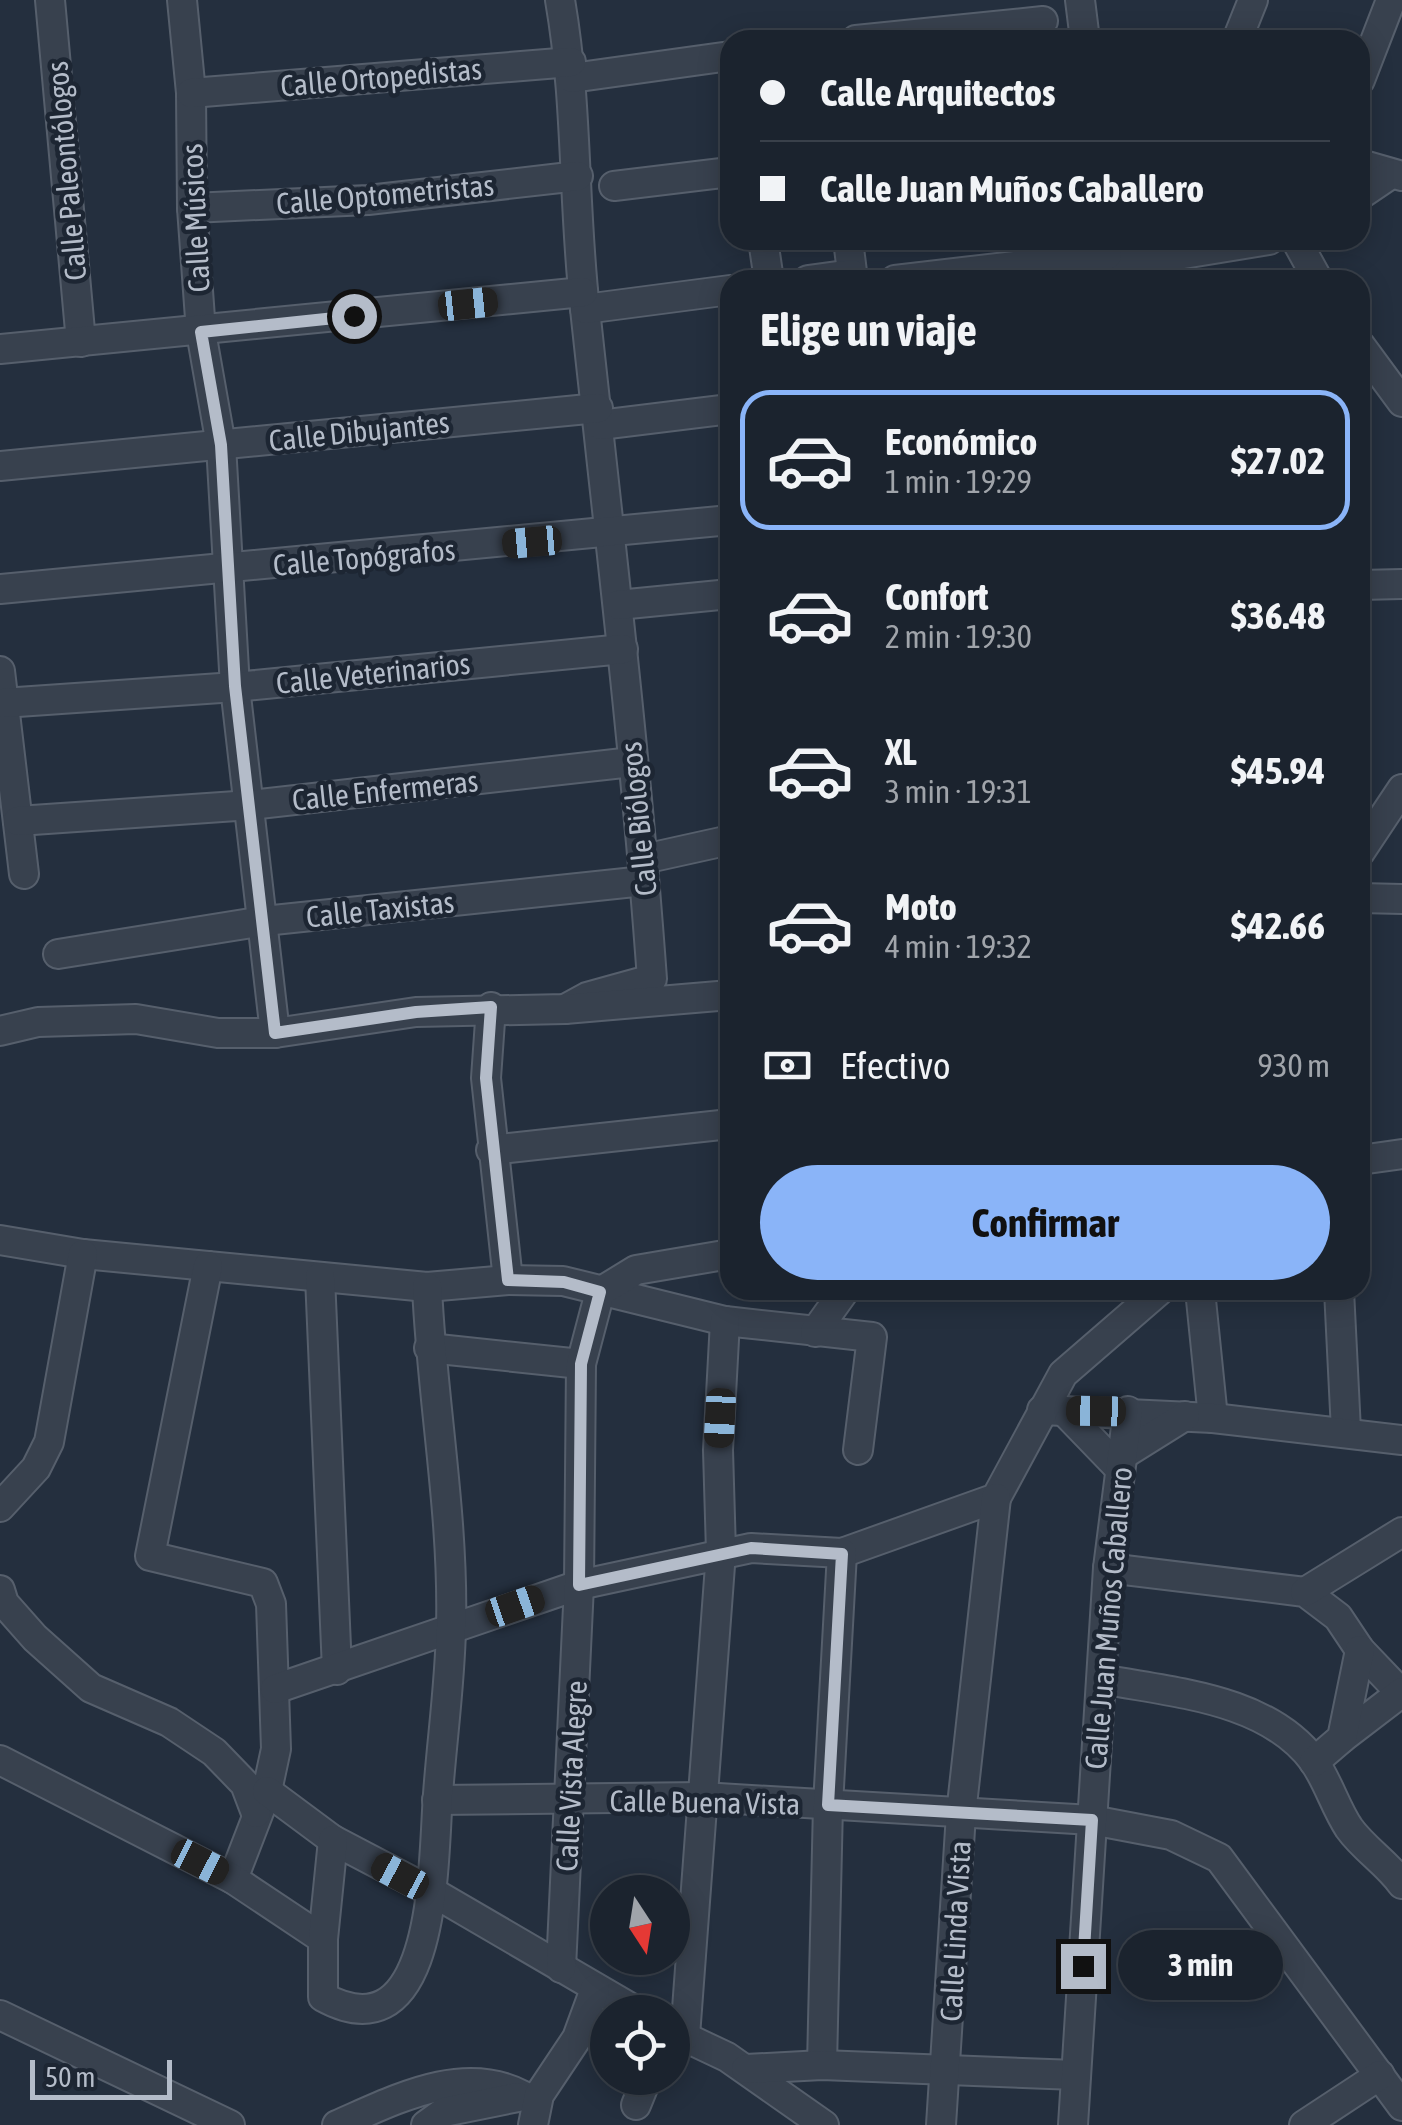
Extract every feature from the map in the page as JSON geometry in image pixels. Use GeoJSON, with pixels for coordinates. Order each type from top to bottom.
{"type":"FeatureCollection","features":[{"type":"Feature","properties":{"kind":"street","name":"Calle Paleontólogos"},"geometry":{"type":"LineString","coordinates":[[50,0],[81,342]]}},
{"type":"Feature","properties":{"kind":"street","name":"Calle Músicos"},"geometry":{"type":"LineString","coordinates":[[182,0],[191,93],[192,208],[201,332],[221,445],[235,686],[275,1033]]}},
{"type":"Feature","properties":{"kind":"street","name":"Calle Biólogos"},"geometry":{"type":"LineString","coordinates":[[0,1030],[38,1022],[136,1019],[218,1033],[275,1033],[416,1012],[491,1007],[565,1009],[586,997],[652,980],[623,649],[584,301],[571,70],[560,0]]}},
{"type":"Feature","properties":{"kind":"street"},"geometry":{"type":"LineString","coordinates":[[1080,0],[1083,30]]}},
{"type":"Feature","properties":{"kind":"street"},"geometry":{"type":"LineString","coordinates":[[1087,30],[1100,0]]}},
{"type":"Feature","properties":{"kind":"street"},"geometry":{"type":"LineString","coordinates":[[1241,30],[1253,0]]}},
{"type":"Feature","properties":{"kind":"street"},"geometry":{"type":"LineString","coordinates":[[1370,54],[1391,0]]}},
{"type":"Feature","properties":{"kind":"street"},"geometry":{"type":"LineString","coordinates":[[950,30],[1043,20]]}},
{"type":"Feature","properties":{"kind":"street","name":"Calle Ortopedistas"},"geometry":{"type":"LineString","coordinates":[[191,93],[720,57]]}},
{"type":"Feature","properties":{"kind":"street"},"geometry":{"type":"LineString","coordinates":[[1370,167],[1396,175]]}},
{"type":"Feature","properties":{"kind":"street"},"geometry":{"type":"LineString","coordinates":[[614,186],[720,173]]}},
{"type":"Feature","properties":{"kind":"street"},"geometry":{"type":"LineString","coordinates":[[1370,189],[1396,175]]}},
{"type":"Feature","properties":{"kind":"street","name":"Calle Optometristas"},"geometry":{"type":"LineString","coordinates":[[192,208],[368,200],[578,176]]}},
{"type":"Feature","properties":{"kind":"street"},"geometry":{"type":"LineString","coordinates":[[979,270],[1064,260],[1119,260],[1194,250]]}},
{"type":"Feature","properties":{"kind":"street"},"geometry":{"type":"LineString","coordinates":[[0,349],[720,291]]}},
{"type":"Feature","properties":{"kind":"street"},"geometry":{"type":"LineString","coordinates":[[1370,359],[1402,402]]}},
{"type":"Feature","properties":{"kind":"street","name":"Calle Dibujantes"},"geometry":{"type":"LineString","coordinates":[[0,466],[221,445],[720,410]]}},
{"type":"Feature","properties":{"kind":"street","name":"Calle Topógrafos"},"geometry":{"type":"LineString","coordinates":[[0,590],[720,521]]}},
{"type":"Feature","properties":{"kind":"street"},"geometry":{"type":"LineString","coordinates":[[1370,585],[1402,584]]}},
{"type":"Feature","properties":{"kind":"street"},"geometry":{"type":"LineString","coordinates":[[618,605],[720,595]]}},
{"type":"Feature","properties":{"kind":"street","name":"Calle Veterinarios"},"geometry":{"type":"LineString","coordinates":[[3,703],[235,686],[623,649]]}},
{"type":"Feature","properties":{"kind":"street"},"geometry":{"type":"LineString","coordinates":[[0,671],[24,874]]}},
{"type":"Feature","properties":{"kind":"street","name":"Calle Enfermeras"},"geometry":{"type":"LineString","coordinates":[[18,822],[250,805],[632,762]]}},
{"type":"Feature","properties":{"kind":"street"},"geometry":{"type":"LineString","coordinates":[[1370,837],[1402,789]]}},
{"type":"Feature","properties":{"kind":"street","name":"Calle Taxistas"},"geometry":{"type":"LineString","coordinates":[[58,954],[264,921],[644,870],[720,843]]}},
{"type":"Feature","properties":{"kind":"street"},"geometry":{"type":"LineString","coordinates":[[1370,898],[1402,898]]}},
{"type":"Feature","properties":{"kind":"street"},"geometry":{"type":"LineString","coordinates":[[565,1009],[720,996]]}},
{"type":"Feature","properties":{"kind":"street"},"geometry":{"type":"LineString","coordinates":[[491,1007],[486,1078],[508,1280]]}},
{"type":"Feature","properties":{"kind":"street"},"geometry":{"type":"LineString","coordinates":[[491,1150],[720,1125]]}},
{"type":"Feature","properties":{"kind":"street"},"geometry":{"type":"LineString","coordinates":[[1370,1159],[1402,1154]]}},
{"type":"Feature","properties":{"kind":"street"},"geometry":{"type":"LineString","coordinates":[[0,1240],[83,1254],[427,1287],[508,1280],[564,1282],[726,1321],[872,1337],[858,1450]]}},
{"type":"Feature","properties":{"kind":"street"},"geometry":{"type":"LineString","coordinates":[[0,1507],[36,1468],[49,1442],[83,1254]]}},
{"type":"Feature","properties":{"kind":"street"},"geometry":{"type":"LineString","coordinates":[[579,1585],[581,1364],[600,1292],[636,1270],[720,1256]]}},
{"type":"Feature","properties":{"kind":"street"},"geometry":{"type":"LineString","coordinates":[[208,1266],[150,1556],[263,1583],[271,1604],[276,1749],[233,1879]]}},
{"type":"Feature","properties":{"kind":"street"},"geometry":{"type":"LineString","coordinates":[[320,1277],[337,1670]]}},
{"type":"Feature","properties":{"kind":"street"},"geometry":{"type":"LineString","coordinates":[[333,1840],[323,1939],[323,1997],[348,2010],[382,2004],[406,1984],[434,1893],[437,1800],[452,1628],[427,1287]]}},
{"type":"Feature","properties":{"kind":"street"},"geometry":{"type":"LineString","coordinates":[[816,1332],[839,1300]]}},
{"type":"Feature","properties":{"kind":"street"},"geometry":{"type":"LineString","coordinates":[[275,1689],[579,1585],[720,1563],[751,1548],[842,1554],[996,1498],[1053,1410],[1063,1374],[1148,1300]]}},
{"type":"Feature","properties":{"kind":"street"},"geometry":{"type":"LineString","coordinates":[[1199,1417],[1200,1300]]}},
{"type":"Feature","properties":{"kind":"street"},"geometry":{"type":"LineString","coordinates":[[1339,1300],[1346,1431]]}},
{"type":"Feature","properties":{"kind":"street"},"geometry":{"type":"LineString","coordinates":[[683,1995],[720,1563],[718,1450],[726,1321]]}},
{"type":"Feature","properties":{"kind":"street"},"geometry":{"type":"LineString","coordinates":[[430,1348],[581,1364]]}},
{"type":"Feature","properties":{"kind":"street"},"geometry":{"type":"LineString","coordinates":[[1053,1410],[1199,1417],[1402,1440]]}},
{"type":"Feature","properties":{"kind":"street"},"geometry":{"type":"LineString","coordinates":[[1053,1410],[1120,1462],[1199,1417]]}},
{"type":"Feature","properties":{"kind":"street","name":"Calle Juan Muños Caballero"},"geometry":{"type":"LineString","coordinates":[[1072,2125],[1108,1568],[1128,1412]]}},
{"type":"Feature","properties":{"kind":"street","name":"Calle Linda Vista"},"geometry":{"type":"LineString","coordinates":[[942,2125],[961,1814],[996,1498]]}},
{"type":"Feature","properties":{"kind":"street"},"geometry":{"type":"LineString","coordinates":[[1305,1592],[1402,1532]]}},
{"type":"Feature","properties":{"kind":"street"},"geometry":{"type":"LineString","coordinates":[[822,2065],[828,1805],[842,1554]]}},
{"type":"Feature","properties":{"kind":"street"},"geometry":{"type":"LineString","coordinates":[[1338,1617],[1350,1567]]}},
{"type":"Feature","properties":{"kind":"street"},"geometry":{"type":"LineString","coordinates":[[1108,1568],[1305,1592],[1338,1617],[1360,1650],[1401,1692],[1314,1762]]}},
{"type":"Feature","properties":{"kind":"street","name":"Calle Vista Alegre"},"geometry":{"type":"LineString","coordinates":[[561,1968],[579,1585]]}},
{"type":"Feature","properties":{"kind":"street"},"geometry":{"type":"LineString","coordinates":[[0,1590],[4,1602],[35,1638],[91,1688],[170,1722],[214,1752],[261,1802],[434,1893],[605,1995]]}},
{"type":"Feature","properties":{"kind":"street"},"geometry":{"type":"LineString","coordinates":[[1342,1738],[1360,1650]]}},
{"type":"Feature","properties":{"kind":"street"},"geometry":{"type":"LineString","coordinates":[[1102,1679],[1188,1695],[1261,1716],[1291,1736],[1314,1762],[1350,1830],[1397,1867]]}},
{"type":"Feature","properties":{"kind":"street"},"geometry":{"type":"LineString","coordinates":[[0,1760],[233,1879],[323,1939]]}},
{"type":"Feature","properties":{"kind":"street","name":"Calle Buena Vista"},"geometry":{"type":"LineString","coordinates":[[437,1800],[702,1797],[1092,1820],[1170,1835],[1220,1858],[1272,1935],[1402,2106]]}},
{"type":"Feature","properties":{"kind":"street"},"geometry":{"type":"LineString","coordinates":[[533,2125],[532,2096],[578,2038],[595,1990]]}},
{"type":"Feature","properties":{"kind":"street"},"geometry":{"type":"LineString","coordinates":[[0,2015],[230,2125]]}},
{"type":"Feature","properties":{"kind":"street"},"geometry":{"type":"LineString","coordinates":[[690,2040],[746,2069],[820,2124]]}},
{"type":"Feature","properties":{"kind":"street"},"geometry":{"type":"LineString","coordinates":[[746,2069],[822,2065],[1076,2075]]}},
{"type":"Feature","properties":{"kind":"street"},"geometry":{"type":"LineString","coordinates":[[1304,2125],[1380,2075]]}},
{"type":"Feature","properties":{"kind":"street"},"geometry":{"type":"LineString","coordinates":[[337,2125],[399,2098],[463,2080],[502,2084],[532,2096]]}},
{"type":"Feature","properties":{"kind":"street"},"geometry":{"type":"LineString","coordinates":[[636,2104],[640,2095]]}},
{"type":"Feature","properties":{"kind":"street"},"geometry":{"type":"LineString","coordinates":[[426,2125],[444,2112],[532,2096]]}},
{"type":"Feature","properties":{"kind":"route"},"geometry":{"type":"LineString","coordinates":[[354,316],[201,332],[221,445],[235,686],[275,1033],[416,1012],[491,1007],[486,1078],[508,1280],[564,1282],[600,1292],[581,1364],[579,1585],[751,1548],[842,1554],[828,1805],[1092,1820],[1083,1966]]}}]}
